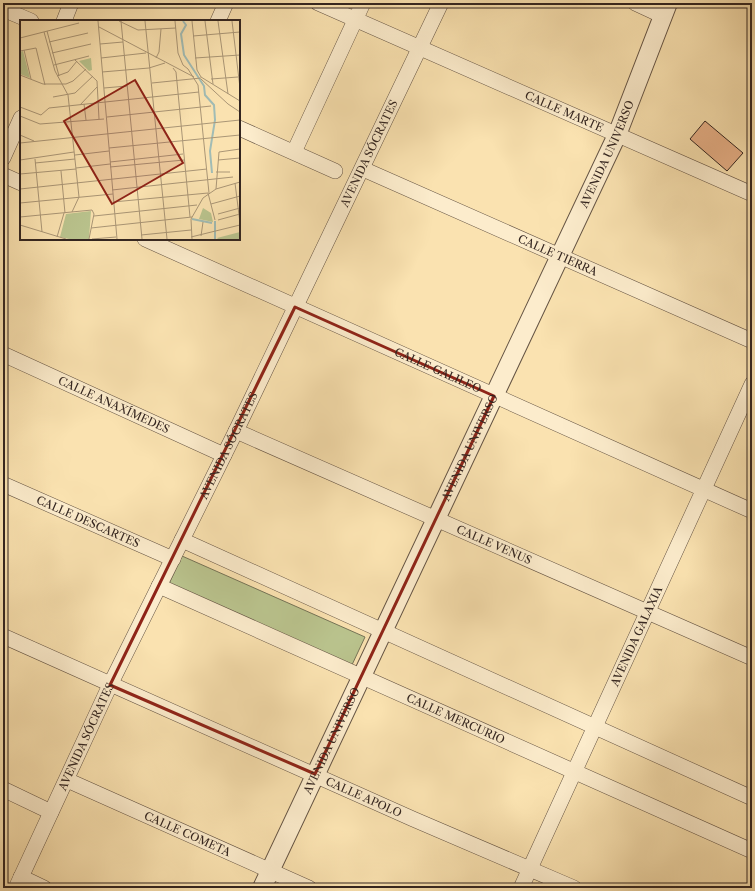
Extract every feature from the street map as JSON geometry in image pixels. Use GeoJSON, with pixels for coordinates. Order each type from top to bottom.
{"type":"FeatureCollection","features":[{"type":"Feature","properties":{"kind":"street"},"geometry":{"type":"LineString","coordinates":[[64,20],[71,3]]}},
{"type":"Feature","properties":{"kind":"street"},"geometry":{"type":"LineString","coordinates":[[218,20],[226,3]]}},
{"type":"Feature","properties":{"kind":"street","name":"CALLE MARTE"},"geometry":{"type":"LineString","coordinates":[[318,3],[752,194]]}},
{"type":"Feature","properties":{"kind":"street"},"geometry":{"type":"LineString","coordinates":[[294,152],[354,20],[364,3]]}},
{"type":"Feature","properties":{"kind":"street","name":"AVENIDA SÓCRATES"},"geometry":{"type":"LineString","coordinates":[[19,883],[110,685],[236,431],[363,169],[441,3]]}},
{"type":"Feature","properties":{"kind":"street"},"geometry":{"type":"LineString","coordinates":[[635,3],[666,9]]}},
{"type":"Feature","properties":{"kind":"street"},"geometry":{"type":"LineString","coordinates":[[3,9],[29,20]]}},
{"type":"Feature","properties":{"kind":"street","name":"AVENIDA UNIVERSO"},"geometry":{"type":"LineString","coordinates":[[262,888],[617,135],[666,9]]}},
{"type":"Feature","properties":{"kind":"street"},"geometry":{"type":"LineString","coordinates":[[3,158],[20,120]]}},
{"type":"Feature","properties":{"kind":"street"},"geometry":{"type":"LineString","coordinates":[[240,128],[335,171]]}},
{"type":"Feature","properties":{"kind":"street","name":"CALLE TIERRA"},"geometry":{"type":"LineString","coordinates":[[363,169],[752,341]]}},
{"type":"Feature","properties":{"kind":"street"},"geometry":{"type":"LineString","coordinates":[[3,175],[20,183]]}},
{"type":"Feature","properties":{"kind":"street","name":"CALLE GALILEO"},"geometry":{"type":"LineString","coordinates":[[147,240],[752,511]]}},
{"type":"Feature","properties":{"kind":"street","name":"CALLE ANAXÍMEDES"},"geometry":{"type":"LineString","coordinates":[[3,354],[224,455]]}},
{"type":"Feature","properties":{"kind":"street","name":"AVENIDA GALAXIA"},"geometry":{"type":"LineString","coordinates":[[521,888],[752,384]]}},
{"type":"Feature","properties":{"kind":"street","name":"CALLE VENUS"},"geometry":{"type":"LineString","coordinates":[[236,431],[752,658]]}},
{"type":"Feature","properties":{"kind":"street","name":"CALLE DESCARTES"},"geometry":{"type":"LineString","coordinates":[[3,484],[172,560]]}},
{"type":"Feature","properties":{"kind":"street"},"geometry":{"type":"LineString","coordinates":[[182,540],[752,798]]}},
{"type":"Feature","properties":{"kind":"street","name":"CALLE MERCURIO"},"geometry":{"type":"LineString","coordinates":[[159,586],[752,851]]}},
{"type":"Feature","properties":{"kind":"street","name":"CALLE APOLO"},"geometry":{"type":"LineString","coordinates":[[3,636],[110,685],[574,888]]}},
{"type":"Feature","properties":{"kind":"street","name":"CALLE COMETA"},"geometry":{"type":"LineString","coordinates":[[66,780],[309,888]]}},
{"type":"Feature","properties":{"kind":"street"},"geometry":{"type":"LineString","coordinates":[[3,789],[51,812]]}},
{"type":"Feature","properties":{"kind":"street"},"geometry":{"type":"LineString","coordinates":[[19,883],[44,888]]}},
{"type":"Feature","properties":{"kind":"highlighted area"},"geometry":{"type":"Polygon","coordinates":[[[295,307],[494,396],[315,774],[110,685],[295,307]]]}},
{"type":"Feature","properties":{"kind":"green space"},"geometry":{"type":"Polygon","coordinates":[[[182,556],[365,637],[351,667],[168,586],[182,556]]]}},
{"type":"Feature","properties":{"kind":"building"},"geometry":{"type":"Polygon","coordinates":[[[705,121],[743,153],[727,171],[690,139],[705,121]]]}}]}
